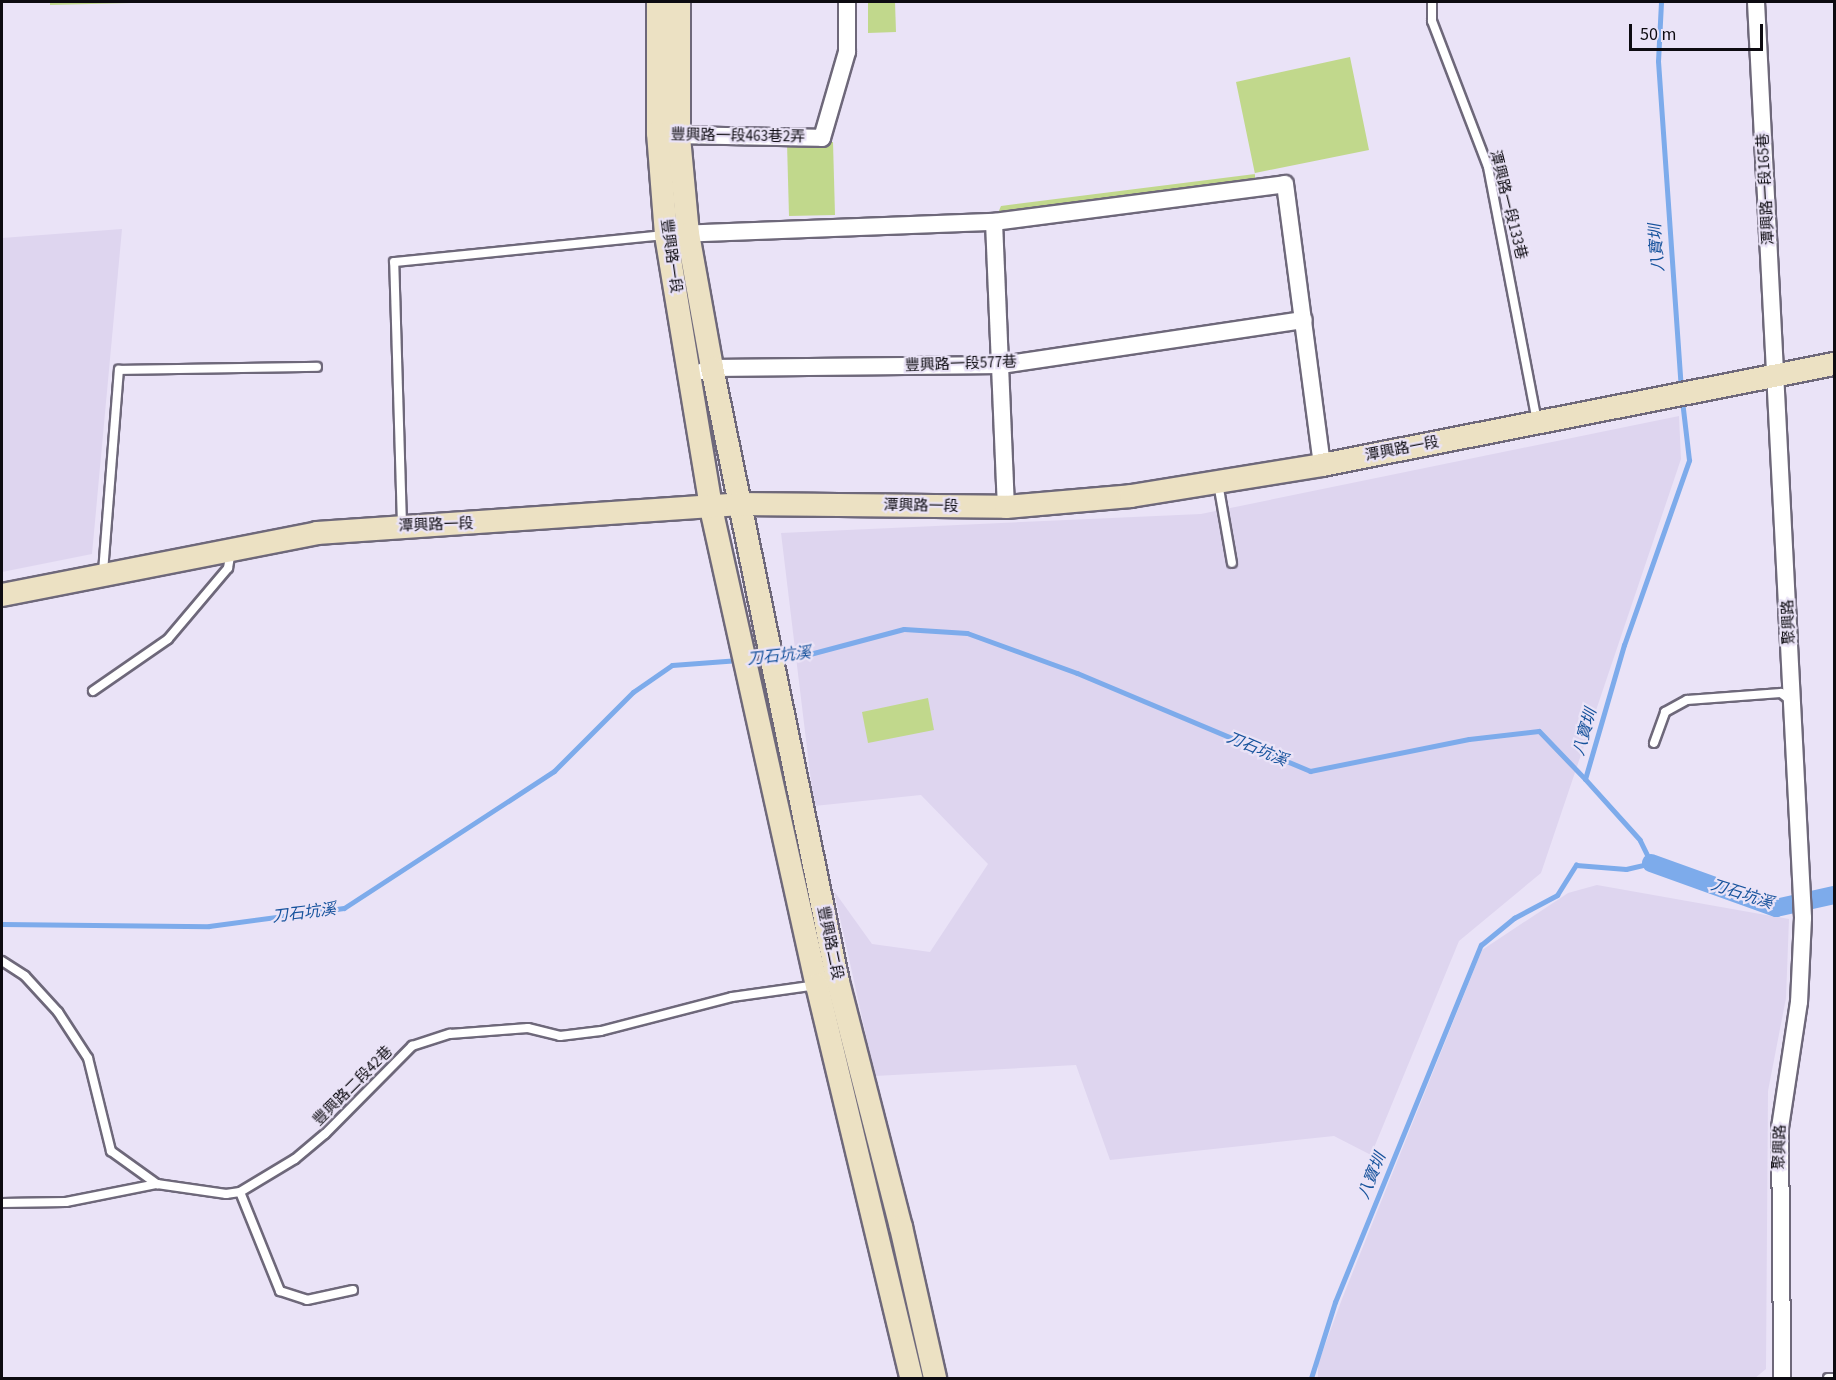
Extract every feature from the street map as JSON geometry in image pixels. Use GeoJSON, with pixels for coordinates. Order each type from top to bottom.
{"type":"FeatureCollection","features":[{"type":"Feature","properties":{"kind":"street","name":"豐興路一段"},"geometry":{"type":"LineString","coordinates":[[658,2],[688,377],[711,508]]}},
{"type":"Feature","properties":{"kind":"street","name":"豐興路一段"},"geometry":{"type":"LineString","coordinates":[[669,135],[679,2]]}},
{"type":"Feature","properties":{"kind":"street","name":"豐興路一段463巷2弄"},"geometry":{"type":"LineString","coordinates":[[669,135],[822,138],[847,52],[847,2]]}},
{"type":"Feature","properties":{"kind":"street","name":"潭興路一段165巷"},"geometry":{"type":"LineString","coordinates":[[1756,2],[1775,376]]}},
{"type":"Feature","properties":{"kind":"street"},"geometry":{"type":"LineString","coordinates":[[677,234],[994,222],[1285,184],[1322,465]]}},
{"type":"Feature","properties":{"kind":"street"},"geometry":{"type":"LineString","coordinates":[[994,222],[1002,365],[1006,507]]}},
{"type":"Feature","properties":{"kind":"street","name":"豐興路一段"},"geometry":{"type":"LineString","coordinates":[[677,234],[712,368],[737,504]]}},
{"type":"Feature","properties":{"kind":"street","name":"豐興路一段577巷"},"geometry":{"type":"LineString","coordinates":[[688,377],[712,368],[1002,365],[1304,320]]}},
{"type":"Feature","properties":{"kind":"street","name":"潭興路一段"},"geometry":{"type":"LineString","coordinates":[[2,595],[317,534],[402,526],[711,508],[737,504],[1006,507],[1131,496],[1322,465],[1834,364]]}},
{"type":"Feature","properties":{"kind":"street","name":"聚興路"},"geometry":{"type":"LineString","coordinates":[[1775,376],[1774,404],[1793,702],[1803,918],[1799,1002],[1780,1128],[1782,1378]]}},
{"type":"Feature","properties":{"kind":"street","name":"豐興路二段"},"geometry":{"type":"LineString","coordinates":[[737,504],[772,668],[828,983],[911,1378]]}},
{"type":"Feature","properties":{"kind":"street","name":"豐興路二段"},"geometry":{"type":"LineString","coordinates":[[711,508],[742,648],[828,983],[901,1227],[935,1378]]}},
{"type":"Feature","properties":{"kind":"lane","name":"潭興路一段133巷"},"geometry":{"type":"LineString","coordinates":[[1432,2],[1432,21],[1488,167],[1537,422]]}},
{"type":"Feature","properties":{"kind":"lane"},"geometry":{"type":"LineString","coordinates":[[402,526],[394,262],[677,234]]}},
{"type":"Feature","properties":{"kind":"lane"},"geometry":{"type":"LineString","coordinates":[[103,574],[119,370],[317,367]]}},
{"type":"Feature","properties":{"kind":"lane"},"geometry":{"type":"LineString","coordinates":[[1218,483],[1232,562]]}},
{"type":"Feature","properties":{"kind":"lane"},"geometry":{"type":"LineString","coordinates":[[93,691],[168,639],[228,568],[231,550]]}},
{"type":"Feature","properties":{"kind":"lane"},"geometry":{"type":"LineString","coordinates":[[1653,743],[1665,712],[1693,698],[1781,693],[1793,702]]}},
{"type":"Feature","properties":{"kind":"lane"},"geometry":{"type":"LineString","coordinates":[[2,961],[25,976],[58,1011],[88,1058],[111,1151],[157,1184]]}},
{"type":"Feature","properties":{"kind":"lane","name":"豐興路二段42巷"},"geometry":{"type":"LineString","coordinates":[[240,1192],[295,1159],[325,1134],[412,1046],[450,1034],[528,1028],[560,1036],[601,1031],[732,997],[828,983]]}},
{"type":"Feature","properties":{"kind":"lane"},"geometry":{"type":"LineString","coordinates":[[2,1203],[66,1202],[157,1184],[226,1194],[240,1192],[280,1292],[308,1300],[353,1290]]}},
{"type":"Feature","properties":{"kind":"lane"},"geometry":{"type":"LineString","coordinates":[[1828,1378],[1834,1378]]}},
{"type":"Feature","properties":{"kind":"shaded area"},"geometry":{"type":"Polygon","coordinates":[[[122,229],[92,554],[2,572],[2,238],[122,229]]]}},
{"type":"Feature","properties":{"kind":"shaded area"},"geometry":{"type":"Polygon","coordinates":[[[1679,416],[1681,459],[1541,873],[1459,941],[1371,1155],[1334,1136],[1110,1160],[1076,1065],[875,1076],[834,891],[872,944],[930,952],[988,864],[921,795],[814,806],[781,533],[1201,514],[1679,416]]]}},
{"type":"Feature","properties":{"kind":"shaded area"},"geometry":{"type":"Polygon","coordinates":[[[1597,885],[1789,919],[1786,998],[1768,1091],[1766,1369],[1755,1378],[1318,1378],[1318,1364],[1342,1299],[1482,950],[1568,893],[1597,885]]]}},
{"type":"Feature","properties":{"kind":"green space"},"geometry":{"type":"Polygon","coordinates":[[[50,2],[172,2],[50,5],[50,2]]]}},
{"type":"Feature","properties":{"kind":"green space"},"geometry":{"type":"Polygon","coordinates":[[[868,2],[895,2],[896,32],[868,33],[868,2]]]}},
{"type":"Feature","properties":{"kind":"green space"},"geometry":{"type":"Polygon","coordinates":[[[1350,57],[1369,150],[1255,174],[1236,82],[1350,57]]]}},
{"type":"Feature","properties":{"kind":"green space"},"geometry":{"type":"Polygon","coordinates":[[[833,142],[835,215],[789,216],[787,143],[833,142]]]}},
{"type":"Feature","properties":{"kind":"green space"},"geometry":{"type":"Polygon","coordinates":[[[1255,174],[1255,188],[994,222],[1001,206],[1255,174]]]}},
{"type":"Feature","properties":{"kind":"green space"},"geometry":{"type":"Polygon","coordinates":[[[928,698],[934,730],[868,743],[862,712],[928,698]]]}},
{"type":"Feature","properties":{"kind":"waterway","name":"八寶圳"},"geometry":{"type":"LineString","coordinates":[[1661,2],[1658,61],[1681,387]]}},
{"type":"Feature","properties":{"kind":"waterway","name":"八寶圳"},"geometry":{"type":"LineString","coordinates":[[1311,1378],[1335,1302],[1481,945],[1514,918],[1557,895],[1576,865],[1626,869],[1651,863],[1640,840],[1585,779],[1624,645],[1689,460],[1682,400]]}},
{"type":"Feature","properties":{"kind":"waterway","name":"刀石坑溪"},"geometry":{"type":"LineString","coordinates":[[778,657],[806,655],[904,629],[967,633],[1077,673],[1310,771],[1469,739],[1539,731],[1585,779]]}},
{"type":"Feature","properties":{"kind":"waterway","name":"刀石坑溪"},"geometry":{"type":"LineString","coordinates":[[2,924],[209,926],[344,908],[554,771],[633,692],[672,665],[739,660]]}},
{"type":"Feature","properties":{"kind":"waterway","name":"刀石坑溪"},"geometry":{"type":"LineString","coordinates":[[1651,863],[1776,908],[1834,895]]}}]}
